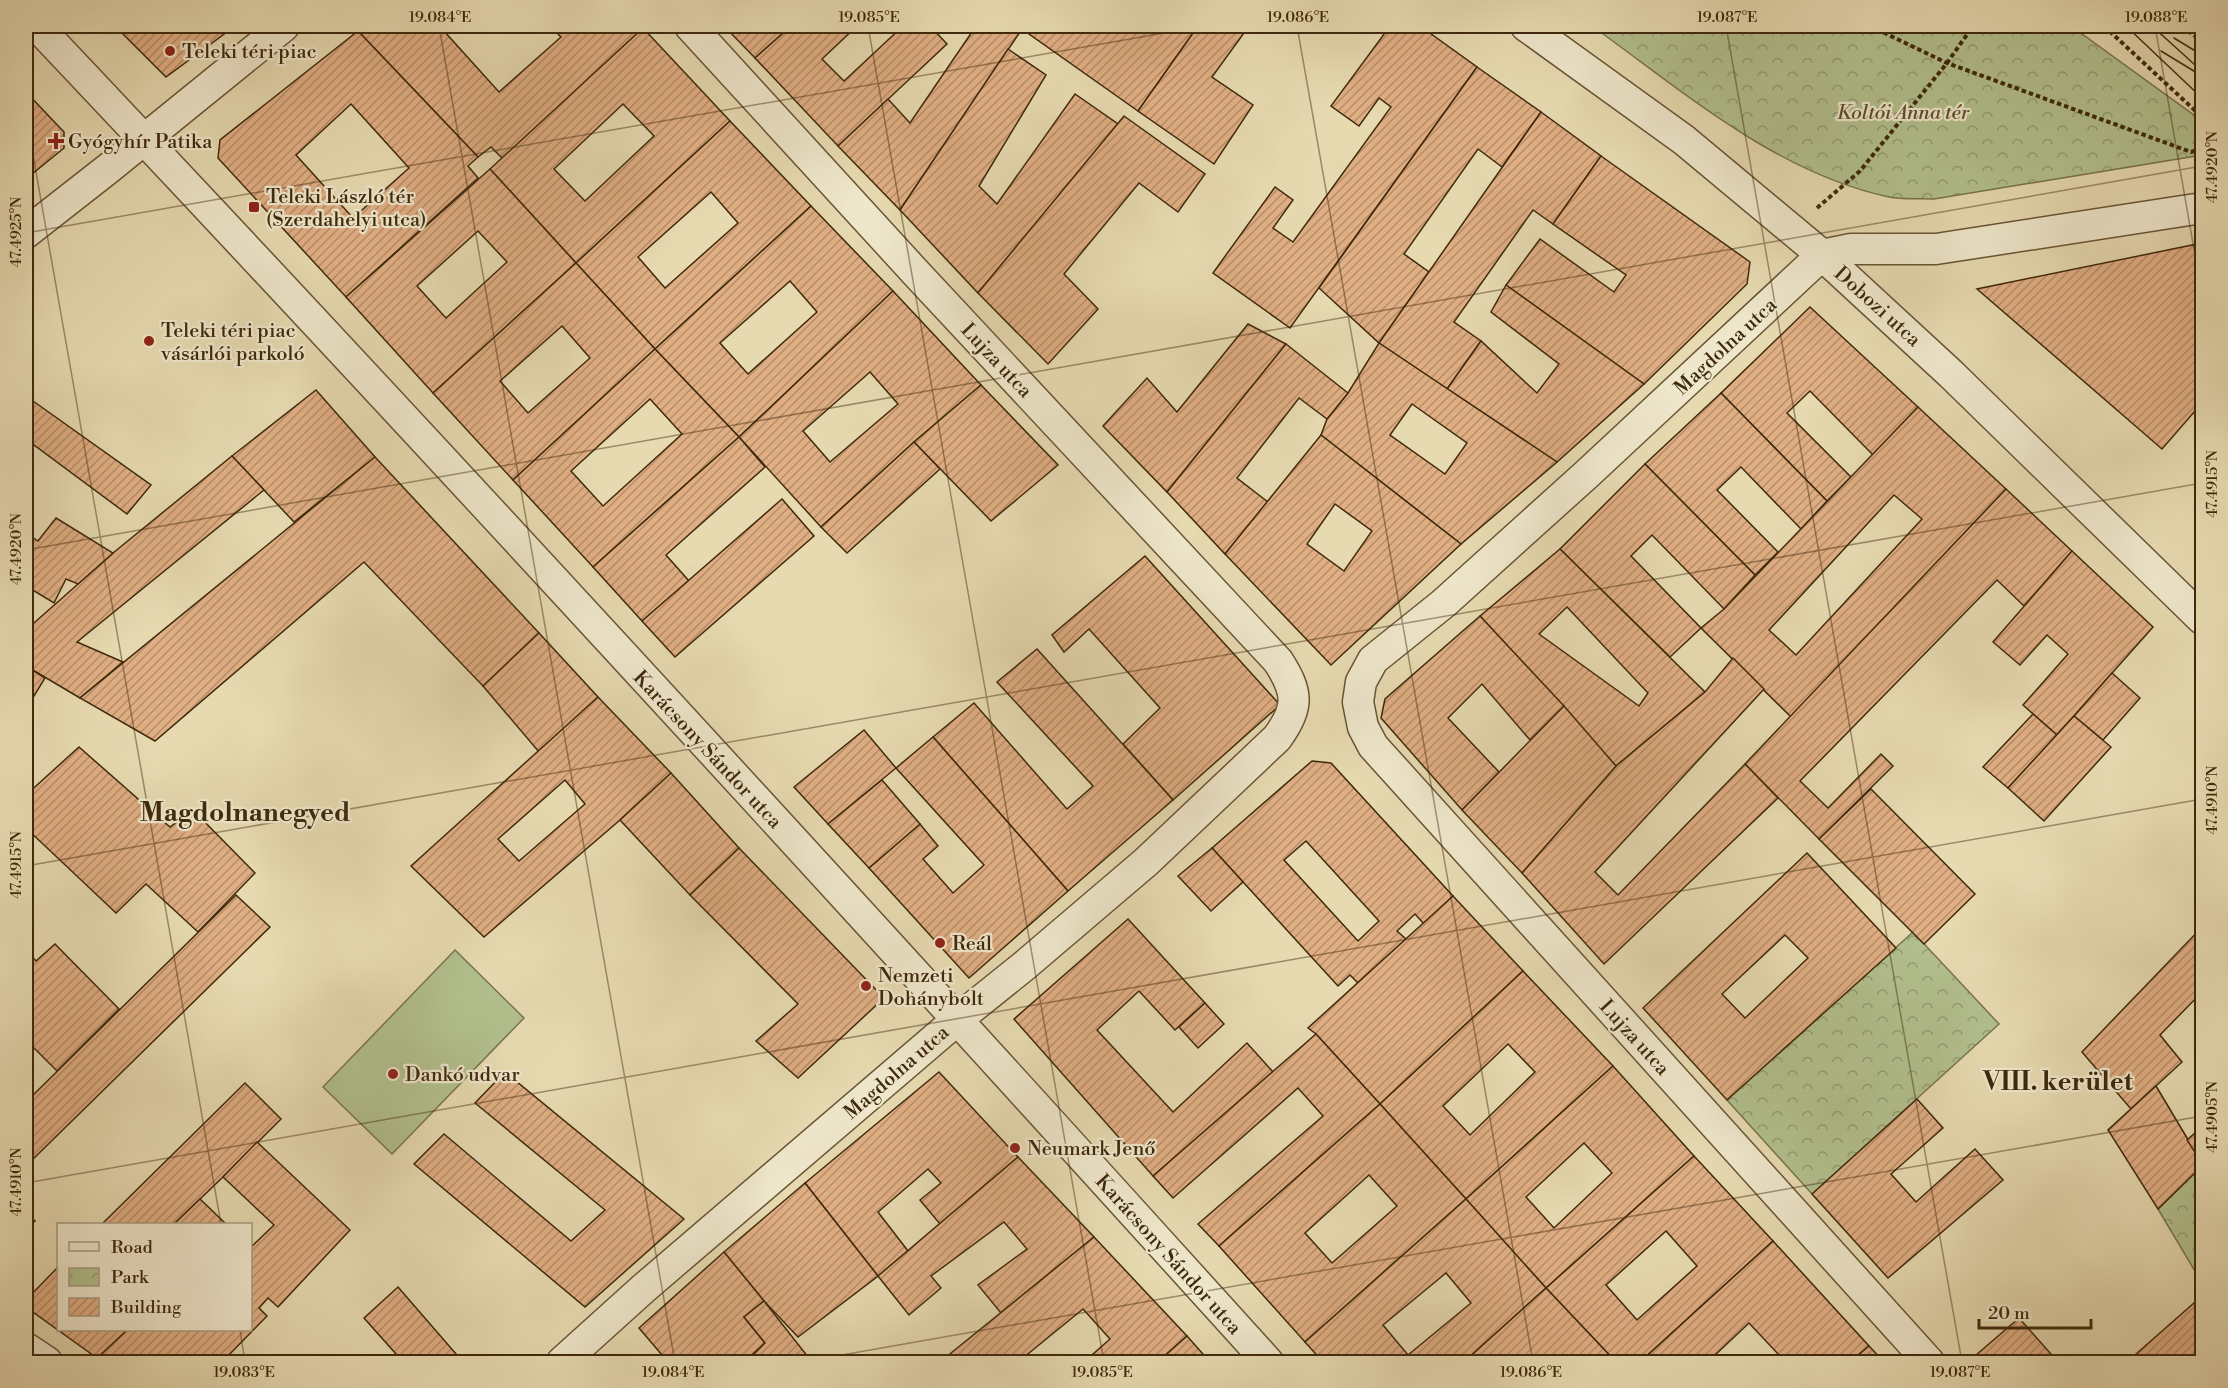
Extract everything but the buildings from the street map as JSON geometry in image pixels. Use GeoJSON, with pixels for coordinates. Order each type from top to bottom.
{"type":"FeatureCollection","features":[{"type":"Feature","properties":{"kind":"street","name":"Karácsony Sándor utca"},"geometry":{"type":"LineString","coordinates":[[37,26],[958,1019],[1268,1362]]}},
{"type":"Feature","properties":{"kind":"street"},"geometry":{"type":"LineString","coordinates":[[26,233],[284,26]]}},
{"type":"Feature","properties":{"kind":"street","name":"Lujza utca"},"geometry":{"type":"LineString","coordinates":[[690,26],[916,273],[1278,661],[1291,681],[1294,700]]}},
{"type":"Feature","properties":{"kind":"street","name":"Dobozi utca"},"geometry":{"type":"LineString","coordinates":[[1526,26],[1684,140],[1822,255],[1951,374],[2202,619]]}},
{"type":"Feature","properties":{"kind":"street"},"geometry":{"type":"LineString","coordinates":[[1822,255],[1851,249],[1936,249],[2202,208]]}},
{"type":"Feature","properties":{"kind":"street","name":"Magdolna utca"},"geometry":{"type":"LineString","coordinates":[[1358,702],[1361,682],[1374,660],[1444,603],[1587,474],[1822,255]]}},
{"type":"Feature","properties":{"kind":"street","name":"Magdolna utca"},"geometry":{"type":"LineString","coordinates":[[562,1362],[644,1288],[958,1019],[1146,862],[1269,746],[1290,721],[1294,700]]}},
{"type":"Feature","properties":{"kind":"street","name":"Lujza utca"},"geometry":{"type":"LineString","coordinates":[[1358,702],[1363,728],[1373,746],[1929,1362]]}},
{"type":"Feature","properties":{"kind":"street"},"geometry":{"type":"LineString","coordinates":[[26,1348],[47,1362]]}},
{"type":"Feature","properties":{"kind":"path"},"geometry":{"type":"LineString","coordinates":[[1870,26],[1947,63],[2191,152],[2202,148]]}},
{"type":"Feature","properties":{"kind":"path"},"geometry":{"type":"LineString","coordinates":[[1791,230],[1860,171],[1947,63],[1973,26]]}},
{"type":"Feature","properties":{"kind":"path"},"geometry":{"type":"LineString","coordinates":[[2104,26],[2202,117]]}},
{"type":"Feature","properties":{"kind":"path"},"geometry":{"type":"LineString","coordinates":[[2182,26],[2196,37]]}},
{"type":"Feature","properties":{"kind":"green space","name":"Koltói Anna tér"},"geometry":{"type":"Polygon","coordinates":[[[1592,26],[2071,26],[2202,121],[2202,155],[1934,199],[1889,197],[1848,185],[1808,169],[1769,149],[1696,102],[1592,26]]]}},
{"type":"Feature","properties":{"kind":"green space"},"geometry":{"type":"Polygon","coordinates":[[[1913,932],[1999,1024],[1812,1194],[1727,1100],[1913,932]]]}},
{"type":"Feature","properties":{"kind":"green space"},"geometry":{"type":"Polygon","coordinates":[[[455,950],[524,1018],[392,1154],[323,1087],[455,950]]]}},
{"type":"Feature","properties":{"kind":"green space"},"geometry":{"type":"Polygon","coordinates":[[[2202,1166],[2202,1283],[2158,1209],[2202,1166]]]}},
{"type":"Feature","properties":{"kind":"tram line"},"geometry":{"type":"LineString","coordinates":[[2126,26],[2202,98]]}},
{"type":"Feature","properties":{"kind":"tram line"},"geometry":{"type":"LineString","coordinates":[[2152,26],[2194,64]]}},
{"type":"Feature","properties":{"kind":"tram line"},"geometry":{"type":"LineString","coordinates":[[2174,38],[2202,55]]}},
{"type":"Feature","properties":{"kind":"tram line"},"geometry":{"type":"LineString","coordinates":[[2161,51],[2202,76]]}},
{"type":"Feature","properties":{"kind":"place","name":"Teleki téri piac"},"geometry":{"type":"Point","coordinates":[170,51]}},
{"type":"Feature","properties":{"kind":"place","name":"Gyógyhír Patika"},"geometry":{"type":"Point","coordinates":[56,141]}},
{"type":"Feature","properties":{"kind":"place","name":"Teleki László tér (Szerdahelyi utca)"},"geometry":{"type":"Point","coordinates":[254,207]}},
{"type":"Feature","properties":{"kind":"place","name":"Teleki téri piac vásárlói parkoló"},"geometry":{"type":"Point","coordinates":[149,341]}},
{"type":"Feature","properties":{"kind":"place","name":"Reál"},"geometry":{"type":"Point","coordinates":[940,943]}},
{"type":"Feature","properties":{"kind":"place","name":"Nemzeti Dohánybolt"},"geometry":{"type":"Point","coordinates":[866,986]}},
{"type":"Feature","properties":{"kind":"place","name":"Dankó udvar"},"geometry":{"type":"Point","coordinates":[393,1074]}},
{"type":"Feature","properties":{"kind":"place","name":"Neumark Jenő"},"geometry":{"type":"Point","coordinates":[1015,1148]}},
{"type":"Feature","properties":{"kind":"district","name":"Magdolnanegyed"},"geometry":{"type":"Point","coordinates":[245,812]}},
{"type":"Feature","properties":{"kind":"district","name":"VIII. kerület"},"geometry":{"type":"Point","coordinates":[2058,1081]}}]}
